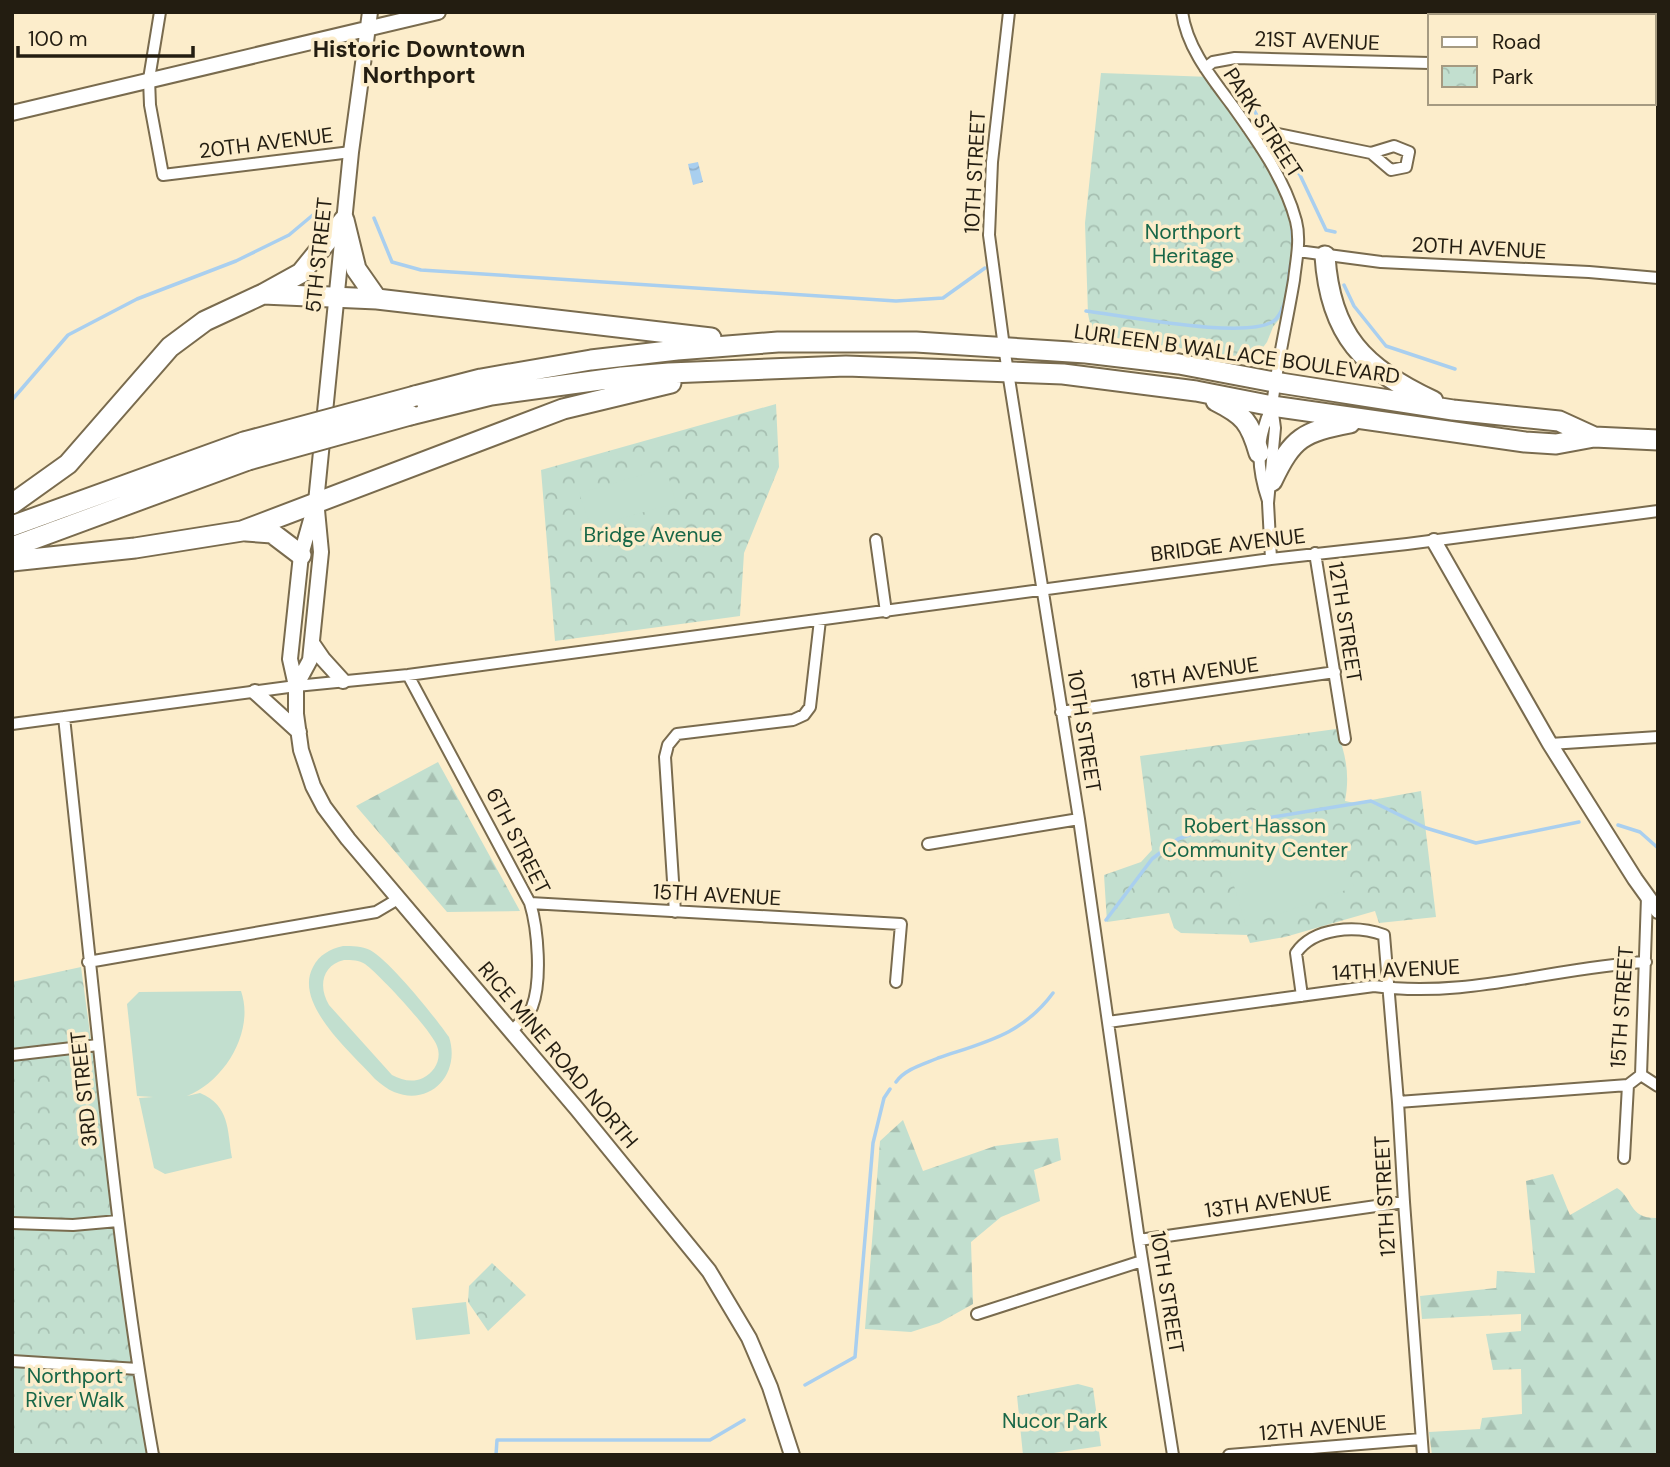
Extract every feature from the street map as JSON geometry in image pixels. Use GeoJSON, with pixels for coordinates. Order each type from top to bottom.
{"type":"FeatureCollection","features":[{"type":"Feature","properties":{"kind":"highway"},"geometry":{"type":"LineString","coordinates":[[12,504],[68,464],[170,346],[205,321],[263,295],[301,273],[344,220]]}},
{"type":"Feature","properties":{"kind":"highway"},"geometry":{"type":"LineString","coordinates":[[344,220],[356,269],[377,299]]}},
{"type":"Feature","properties":{"kind":"highway"},"geometry":{"type":"LineString","coordinates":[[1325,256],[1327,285],[1335,313],[1352,345],[1378,371],[1416,393],[1454,410]]}},
{"type":"Feature","properties":{"kind":"highway"},"geometry":{"type":"LineString","coordinates":[[263,295],[377,299],[676,336],[778,342]]}},
{"type":"Feature","properties":{"kind":"highway","name":"LURLEEN B WALLACE BOULEVARD"},"geometry":{"type":"LineString","coordinates":[[12,526],[246,451],[412,405],[481,379],[580,362],[677,350],[778,342],[916,342],[1086,353],[1179,364],[1454,410],[1559,421],[1594,437]]}},
{"type":"Feature","properties":{"kind":"highway","name":"LURLEEN B WALLACE BOULEVARD"},"geometry":{"type":"LineString","coordinates":[[412,405],[622,377],[828,366],[1063,374],[1196,391],[1272,406],[1525,442],[1556,444],[1594,437],[1658,440]]}},
{"type":"Feature","properties":{"kind":"highway"},"geometry":{"type":"LineString","coordinates":[[12,561],[135,548],[242,531],[563,409],[716,371]]}},
{"type":"Feature","properties":{"kind":"highway"},"geometry":{"type":"LineString","coordinates":[[1196,391],[1242,416],[1254,434],[1259,453]]}},
{"type":"Feature","properties":{"kind":"highway"},"geometry":{"type":"LineString","coordinates":[[1272,481],[1284,456],[1308,433],[1365,420]]}},
{"type":"Feature","properties":{"kind":"highway","name":"LURLEEN B WALLACE BOULEVARD"},"geometry":{"type":"LineString","coordinates":[[12,547],[246,451]]}},
{"type":"Feature","properties":{"kind":"highway"},"geometry":{"type":"LineString","coordinates":[[242,531],[271,533],[301,555]]}},
{"type":"Feature","properties":{"kind":"main road","name":"5TH STREET"},"geometry":{"type":"LineString","coordinates":[[296,687],[290,659],[301,555],[316,502],[335,297],[370,12]]}},
{"type":"Feature","properties":{"kind":"main road"},"geometry":{"type":"LineString","coordinates":[[12,113],[438,12]]}},
{"type":"Feature","properties":{"kind":"main road","name":"5TH STREET"},"geometry":{"type":"LineString","coordinates":[[296,687],[310,660],[312,643],[321,552],[316,502]]}},
{"type":"Feature","properties":{"kind":"main road"},"geometry":{"type":"LineString","coordinates":[[1434,541],[1550,744],[1658,911]]}},
{"type":"Feature","properties":{"kind":"main road"},"geometry":{"type":"LineString","coordinates":[[312,643],[344,681]]}},
{"type":"Feature","properties":{"kind":"main road","name":"RICE MINE ROAD NORTH"},"geometry":{"type":"LineString","coordinates":[[296,687],[302,750],[313,786],[324,807],[398,899],[654,1201],[709,1271],[749,1338],[770,1387],[792,1455]]}},
{"type":"Feature","properties":{"kind":"main road"},"geometry":{"type":"LineString","coordinates":[[255,692],[299,732]]}},
{"type":"Feature","properties":{"kind":"street"},"geometry":{"type":"LineString","coordinates":[[149,79],[160,12]]}},
{"type":"Feature","properties":{"kind":"street","name":"10TH STREET"},"geometry":{"type":"LineString","coordinates":[[1009,12],[992,162],[989,235],[1173,1455]]}},
{"type":"Feature","properties":{"kind":"street","name":"PARK STREET"},"geometry":{"type":"LineString","coordinates":[[1182,12],[1192,46],[1284,187],[1297,224],[1298,251],[1274,382]]}},
{"type":"Feature","properties":{"kind":"street","name":"21ST AVENUE"},"geometry":{"type":"LineString","coordinates":[[1205,68],[1213,62],[1235,58],[1428,63]]}},
{"type":"Feature","properties":{"kind":"street","name":"20TH AVENUE"},"geometry":{"type":"LineString","coordinates":[[149,79],[150,111],[163,175],[351,152]]}},
{"type":"Feature","properties":{"kind":"street"},"geometry":{"type":"LineString","coordinates":[[1248,128],[1371,153]]}},
{"type":"Feature","properties":{"kind":"street","name":"20TH AVENUE"},"geometry":{"type":"LineString","coordinates":[[1298,251],[1381,262],[1658,278]]}},
{"type":"Feature","properties":{"kind":"street"},"geometry":{"type":"LineString","coordinates":[[1270,559],[1268,503],[1275,428],[1272,406],[1274,382]]}},
{"type":"Feature","properties":{"kind":"street"},"geometry":{"type":"LineString","coordinates":[[1268,503],[1262,483],[1259,453],[1262,427],[1272,406]]}},
{"type":"Feature","properties":{"kind":"street","name":"BRIDGE AVENUE"},"geometry":{"type":"LineString","coordinates":[[12,724],[408,675],[1314,553],[1434,541],[1658,510]]}},
{"type":"Feature","properties":{"kind":"street"},"geometry":{"type":"LineString","coordinates":[[876,540],[886,612]]}},
{"type":"Feature","properties":{"kind":"street","name":"12TH STREET"},"geometry":{"type":"LineString","coordinates":[[1314,553],[1345,738]]}},
{"type":"Feature","properties":{"kind":"street"},"geometry":{"type":"LineString","coordinates":[[675,912],[665,757],[668,745],[677,734],[793,720],[804,715],[810,707],[820,620]]}},
{"type":"Feature","properties":{"kind":"street","name":"18TH AVENUE"},"geometry":{"type":"LineString","coordinates":[[1061,712],[1335,672]]}},
{"type":"Feature","properties":{"kind":"street","name":"6TH STREET"},"geometry":{"type":"LineString","coordinates":[[408,675],[530,903],[536,936],[535,996],[531,1009],[511,1032]]}},
{"type":"Feature","properties":{"kind":"street","name":"3RD STREET"},"geometry":{"type":"LineString","coordinates":[[64,717],[88,962],[118,1221],[138,1369],[153,1455]]}},
{"type":"Feature","properties":{"kind":"street"},"geometry":{"type":"LineString","coordinates":[[1550,744],[1658,737]]}},
{"type":"Feature","properties":{"kind":"street"},"geometry":{"type":"LineString","coordinates":[[928,844],[1079,819]]}},
{"type":"Feature","properties":{"kind":"street","name":"15TH STREET"},"geometry":{"type":"LineString","coordinates":[[1624,1158],[1628,1086],[1642,1075],[1647,897]]}},
{"type":"Feature","properties":{"kind":"street"},"geometry":{"type":"LineString","coordinates":[[88,962],[376,912],[398,899]]}},
{"type":"Feature","properties":{"kind":"street","name":"15TH AVENUE"},"geometry":{"type":"LineString","coordinates":[[530,903],[901,924],[896,982]]}},
{"type":"Feature","properties":{"kind":"street","name":"12TH STREET"},"geometry":{"type":"LineString","coordinates":[[1302,996],[1296,953],[1304,941],[1317,935],[1358,928],[1384,935],[1423,1455]]}},
{"type":"Feature","properties":{"kind":"street","name":"14TH AVENUE"},"geometry":{"type":"LineString","coordinates":[[1108,1022],[1374,986],[1402,991],[1510,981],[1646,962]]}},
{"type":"Feature","properties":{"kind":"street"},"geometry":{"type":"LineString","coordinates":[[12,1055],[99,1045]]}},
{"type":"Feature","properties":{"kind":"street"},"geometry":{"type":"LineString","coordinates":[[1642,1075],[1658,1087]]}},
{"type":"Feature","properties":{"kind":"street"},"geometry":{"type":"LineString","coordinates":[[1398,1102],[1628,1086]]}},
{"type":"Feature","properties":{"kind":"street","name":"13TH AVENUE"},"geometry":{"type":"LineString","coordinates":[[1139,1240],[1404,1202]]}},
{"type":"Feature","properties":{"kind":"street"},"geometry":{"type":"LineString","coordinates":[[12,1223],[73,1225],[118,1221]]}},
{"type":"Feature","properties":{"kind":"street"},"geometry":{"type":"LineString","coordinates":[[977,1314],[1142,1261]]}},
{"type":"Feature","properties":{"kind":"street"},"geometry":{"type":"LineString","coordinates":[[12,1361],[138,1369]]}},
{"type":"Feature","properties":{"kind":"street","name":"12TH AVENUE"},"geometry":{"type":"LineString","coordinates":[[1229,1455],[1421,1439]]}},
{"type":"Feature","properties":{"kind":"green space","name":"Northport Heritage"},"geometry":{"type":"Polygon","coordinates":[[[1101,73],[1211,77],[1248,128],[1297,224],[1289,307],[1273,327],[1258,354],[1248,359],[1104,336],[1091,328],[1088,314],[1085,223],[1101,73]]]}},
{"type":"Feature","properties":{"kind":"green space","name":"Bridge Avenue"},"geometry":{"type":"Polygon","coordinates":[[[776,404],[779,467],[744,553],[740,616],[555,641],[541,470],[776,404]]]}},
{"type":"Feature","properties":{"kind":"green space"},"geometry":{"type":"Polygon","coordinates":[[[666,468],[676,503],[591,527],[579,493],[666,468]]]}},
{"type":"Feature","properties":{"kind":"green space","name":"Robert Hasson Community Center"},"geometry":{"type":"Polygon","coordinates":[[[1336,729],[1346,765],[1345,801],[1355,803],[1421,791],[1436,917],[1379,923],[1375,911],[1285,937],[1250,943],[1247,935],[1181,933],[1174,928],[1169,913],[1107,922],[1104,875],[1141,862],[1152,850],[1140,756],[1336,729]]]}},
{"type":"Feature","properties":{"kind":"green space"},"geometry":{"type":"Polygon","coordinates":[[[438,762],[520,911],[447,912],[356,806],[438,762]]]}},
{"type":"Feature","properties":{"kind":"green space"},"geometry":{"type":"Polygon","coordinates":[[[1251,810],[1285,811],[1317,827],[1341,855],[1354,887],[1246,926],[1213,815],[1251,810]]]}},
{"type":"Feature","properties":{"kind":"green space"},"geometry":{"type":"Polygon","coordinates":[[[343,946],[364,948],[379,956],[412,990],[449,1037],[451,1063],[440,1084],[431,1091],[420,1095],[407,1095],[384,1086],[340,1042],[318,1012],[311,996],[309,981],[313,967],[329,951],[343,946]],[[344,960],[331,967],[324,978],[324,991],[329,1005],[392,1075],[411,1081],[427,1075],[434,1069],[438,1051],[426,1028],[365,964],[344,960]]]}},
{"type":"Feature","properties":{"kind":"green space","name":"Northport River Walk"},"geometry":{"type":"Polygon","coordinates":[[[81,967],[146,1445],[165,1455],[12,1455],[12,982],[81,967]]]}},
{"type":"Feature","properties":{"kind":"green space"},"geometry":{"type":"Polygon","coordinates":[[[241,991],[244,1022],[234,1053],[213,1079],[187,1096],[200,1093],[217,1105],[228,1128],[232,1158],[165,1174],[154,1168],[139,1098],[153,1097],[137,1096],[127,1004],[139,992],[241,991]]]}},
{"type":"Feature","properties":{"kind":"green space"},"geometry":{"type":"Polygon","coordinates":[[[903,1120],[923,1171],[995,1146],[1058,1138],[1061,1160],[1034,1170],[1040,1201],[1001,1217],[971,1242],[973,1304],[939,1323],[911,1332],[865,1329],[880,1141],[903,1120]]]}},
{"type":"Feature","properties":{"kind":"green space"},"geometry":{"type":"Polygon","coordinates":[[[1553,1174],[1570,1215],[1617,1188],[1636,1212],[1658,1218],[1658,1450],[1654,1455],[1432,1455],[1429,1432],[1480,1429],[1482,1418],[1522,1414],[1521,1369],[1493,1370],[1486,1334],[1521,1331],[1521,1314],[1422,1319],[1420,1296],[1496,1288],[1497,1271],[1535,1273],[1526,1181],[1553,1174]]]}},
{"type":"Feature","properties":{"kind":"green space"},"geometry":{"type":"Polygon","coordinates":[[[492,1263],[526,1295],[488,1331],[468,1302],[469,1286],[492,1263]]]}},
{"type":"Feature","properties":{"kind":"green space"},"geometry":{"type":"Polygon","coordinates":[[[466,1302],[470,1334],[416,1340],[412,1308],[466,1302]]]}},
{"type":"Feature","properties":{"kind":"green space","name":"Nucor Park"},"geometry":{"type":"Polygon","coordinates":[[[1078,1384],[1093,1388],[1101,1446],[1023,1455],[1017,1396],[1078,1384]]]}},
{"type":"Feature","properties":{"kind":"water"},"geometry":{"type":"Polygon","coordinates":[[[698,162],[703,182],[693,185],[688,164],[698,162]]]}},
{"type":"Feature","properties":{"kind":"waterway"},"geometry":{"type":"LineString","coordinates":[[1232,71],[1259,119]]}},
{"type":"Feature","properties":{"kind":"waterway"},"geometry":{"type":"LineString","coordinates":[[1272,140],[1300,175],[1326,230],[1335,232]]}},
{"type":"Feature","properties":{"kind":"waterway"},"geometry":{"type":"LineString","coordinates":[[12,400],[68,335],[137,299],[236,261],[289,235],[320,209]]}},
{"type":"Feature","properties":{"kind":"waterway"},"geometry":{"type":"LineString","coordinates":[[374,218],[392,262],[421,270],[896,301],[943,298],[985,268]]}},
{"type":"Feature","properties":{"kind":"waterway"},"geometry":{"type":"LineString","coordinates":[[1292,230],[1293,248]]}},
{"type":"Feature","properties":{"kind":"waterway"},"geometry":{"type":"LineString","coordinates":[[1086,311],[1216,328],[1263,325],[1276,319],[1280,313],[1287,292],[1291,262]]}},
{"type":"Feature","properties":{"kind":"waterway"},"geometry":{"type":"LineString","coordinates":[[1344,285],[1354,306],[1386,346],[1455,369]]}},
{"type":"Feature","properties":{"kind":"waterway"},"geometry":{"type":"LineString","coordinates":[[1106,920],[1152,859],[1178,839],[1211,827],[1371,801],[1426,828],[1476,843],[1579,822]]}},
{"type":"Feature","properties":{"kind":"waterway"},"geometry":{"type":"LineString","coordinates":[[1618,825],[1640,832],[1658,848]]}},
{"type":"Feature","properties":{"kind":"waterway"},"geometry":{"type":"LineString","coordinates":[[896,1082],[915,1067],[1015,1028],[1029,1019],[1053,993]]}},
{"type":"Feature","properties":{"kind":"waterway"},"geometry":{"type":"LineString","coordinates":[[805,1385],[855,1357],[873,1143],[884,1098],[890,1089]]}},
{"type":"Feature","properties":{"kind":"waterway"},"geometry":{"type":"LineString","coordinates":[[496,1455],[497,1440],[710,1440],[744,1420]]}},
{"type":"Feature","properties":{"kind":"district","name":"Historic Downtown Northport"},"geometry":{"type":"Point","coordinates":[419,62]}}]}
